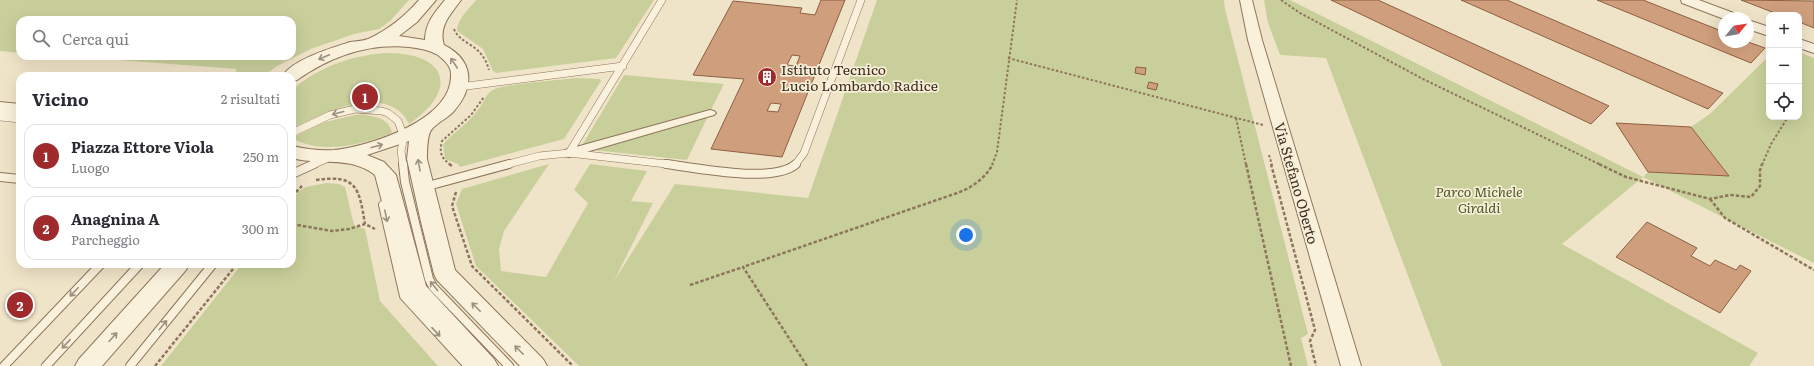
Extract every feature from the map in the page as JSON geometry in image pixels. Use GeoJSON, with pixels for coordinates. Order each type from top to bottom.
{"type":"FeatureCollection","features":[{"type":"Feature","properties":{"kind":"street"},"geometry":{"type":"LineString","coordinates":[[296,72],[310,63],[379,39],[398,30],[414,17],[428,0]]}},
{"type":"Feature","properties":{"kind":"street"},"geometry":{"type":"LineString","coordinates":[[436,48],[432,38],[434,28],[439,18],[453,0]]}},
{"type":"Feature","properties":{"kind":"street","name":"Via Stefano Oberto"},"geometry":{"type":"LineString","coordinates":[[1246,0],[1255,40],[1351,366]]}},
{"type":"Feature","properties":{"kind":"street"},"geometry":{"type":"LineString","coordinates":[[1687,0],[1718,12]]}},
{"type":"Feature","properties":{"kind":"street"},"geometry":{"type":"LineString","coordinates":[[1754,26],[1766,31]]}},
{"type":"Feature","properties":{"kind":"street"},"geometry":{"type":"LineString","coordinates":[[296,153],[315,156],[337,155],[380,145],[404,137],[422,127],[444,110],[459,86],[460,74],[456,63],[447,54],[436,48],[406,42],[382,42],[361,45]]}},
{"type":"Feature","properties":{"kind":"street"},"geometry":{"type":"LineString","coordinates":[[1802,44],[1814,49]]}},
{"type":"Feature","properties":{"kind":"street"},"geometry":{"type":"LineString","coordinates":[[0,108],[16,110]]}},
{"type":"Feature","properties":{"kind":"street"},"geometry":{"type":"LineString","coordinates":[[569,153],[710,113]]}},
{"type":"Feature","properties":{"kind":"street"},"geometry":{"type":"LineString","coordinates":[[422,127],[417,148],[423,187],[438,253],[445,274],[482,355]]}},
{"type":"Feature","properties":{"kind":"street"},"geometry":{"type":"LineString","coordinates":[[337,155],[375,172],[383,171],[388,180],[408,264],[416,289],[427,303],[482,355],[535,366]]}},
{"type":"Feature","properties":{"kind":"street"},"geometry":{"type":"LineString","coordinates":[[87,366],[174,268]]}},
{"type":"Feature","properties":{"kind":"lane"},"geometry":{"type":"LineString","coordinates":[[569,153],[662,0]]}},
{"type":"Feature","properties":{"kind":"lane"},"geometry":{"type":"LineString","coordinates":[[423,187],[539,156],[569,153],[752,174],[773,174],[788,171],[798,163],[804,153],[861,0]]}},
{"type":"Feature","properties":{"kind":"lane"},"geometry":{"type":"LineString","coordinates":[[459,86],[623,66]]}},
{"type":"Feature","properties":{"kind":"lane"},"geometry":{"type":"LineString","coordinates":[[296,131],[330,115],[351,110],[366,109],[382,111],[394,116],[400,125],[404,137],[401,151],[402,168],[429,279],[433,287],[482,355]]}},
{"type":"Feature","properties":{"kind":"lane"},"geometry":{"type":"LineString","coordinates":[[0,117],[16,119]]}},
{"type":"Feature","properties":{"kind":"lane"},"geometry":{"type":"LineString","coordinates":[[296,172],[314,163],[337,155]]}},
{"type":"Feature","properties":{"kind":"lane"},"geometry":{"type":"LineString","coordinates":[[0,177],[16,178]]}},
{"type":"Feature","properties":{"kind":"lane"},"geometry":{"type":"LineString","coordinates":[[382,198],[404,296],[482,355],[509,366]]}},
{"type":"Feature","properties":{"kind":"lane"},"geometry":{"type":"LineString","coordinates":[[4,366],[97,268]]}},
{"type":"Feature","properties":{"kind":"lane"},"geometry":{"type":"LineString","coordinates":[[46,366],[136,268]]}},
{"type":"Feature","properties":{"kind":"lane"},"geometry":{"type":"LineString","coordinates":[[130,366],[210,268]]}},
{"type":"Feature","properties":{"kind":"path"},"geometry":{"type":"LineString","coordinates":[[690,285],[960,192],[981,180],[989,171],[995,159],[1017,0]]}},
{"type":"Feature","properties":{"kind":"path"},"geometry":{"type":"LineString","coordinates":[[1281,0],[1300,13],[1423,79],[1626,177],[1710,199],[1730,195],[1751,197],[1760,186],[1760,170],[1771,144],[1786,120]]}},
{"type":"Feature","properties":{"kind":"path"},"geometry":{"type":"LineString","coordinates":[[454,26],[456,34],[476,48],[485,58],[489,76]]}},
{"type":"Feature","properties":{"kind":"path"},"geometry":{"type":"LineString","coordinates":[[1008,58],[1282,131]]}},
{"type":"Feature","properties":{"kind":"path"},"geometry":{"type":"LineString","coordinates":[[453,172],[452,165],[444,162],[441,158],[442,141],[471,115],[481,103],[486,92]]}},
{"type":"Feature","properties":{"kind":"path"},"geometry":{"type":"LineString","coordinates":[[1236,118],[1291,366]]}},
{"type":"Feature","properties":{"kind":"path"},"geometry":{"type":"LineString","coordinates":[[1259,118],[1263,131]]}},
{"type":"Feature","properties":{"kind":"path"},"geometry":{"type":"LineString","coordinates":[[1268,149],[1315,330],[1310,341],[1316,366]]}},
{"type":"Feature","properties":{"kind":"path"},"geometry":{"type":"LineString","coordinates":[[296,224],[331,231],[346,230],[366,224],[358,190],[350,181],[337,179],[313,181]]}},
{"type":"Feature","properties":{"kind":"path"},"geometry":{"type":"LineString","coordinates":[[296,191],[308,182]]}},
{"type":"Feature","properties":{"kind":"path"},"geometry":{"type":"LineString","coordinates":[[456,186],[452,206],[470,263],[476,271],[573,366]]}},
{"type":"Feature","properties":{"kind":"path"},"geometry":{"type":"LineString","coordinates":[[1710,199],[1725,218],[1814,270]]}},
{"type":"Feature","properties":{"kind":"path"},"geometry":{"type":"LineString","coordinates":[[742,267],[807,366]]}},
{"type":"Feature","properties":{"kind":"path"},"geometry":{"type":"LineString","coordinates":[[155,366],[234,268]]}},
{"type":"Feature","properties":{"kind":"green space"},"geometry":{"type":"Polygon","coordinates":[[[0,0],[409,0],[390,21],[379,29],[354,34],[311,49],[296,56],[296,16],[16,16],[16,53],[0,51],[0,0]]]}},
{"type":"Feature","properties":{"kind":"green space"},"geometry":{"type":"Polygon","coordinates":[[[476,0],[654,0],[616,58],[496,73],[493,71],[483,49],[457,31],[461,18],[476,0]]]}},
{"type":"Feature","properties":{"kind":"green space"},"geometry":{"type":"Polygon","coordinates":[[[877,0],[1224,0],[1225,9],[1308,334],[1301,338],[1308,366],[579,366],[476,266],[456,204],[462,189],[549,164],[504,231],[499,249],[501,271],[546,277],[588,203],[574,190],[590,164],[647,171],[631,201],[653,203],[614,281],[675,184],[808,198],[877,0]]]}},
{"type":"Feature","properties":{"kind":"green space","name":"Parco Michele Giraldi"},"geometry":{"type":"Polygon","coordinates":[[[1264,0],[1290,0],[1643,177],[1562,244],[1758,353],[1749,366],[1442,366],[1326,58],[1280,55],[1268,23],[1264,0]]]}},
{"type":"Feature","properties":{"kind":"green space"},"geometry":{"type":"Polygon","coordinates":[[[387,53],[408,55],[423,59],[434,66],[440,76],[440,87],[435,99],[425,111],[409,124],[399,111],[386,104],[371,102],[354,104],[320,115],[296,127],[296,87],[324,69],[361,56],[387,53]]]}},
{"type":"Feature","properties":{"kind":"green space"},"geometry":{"type":"Polygon","coordinates":[[[1802,53],[1814,58],[1814,263],[1643,177],[1648,172],[1728,175],[1691,127],[1711,113],[1766,59],[1766,120],[1802,120],[1802,53]]]}},
{"type":"Feature","properties":{"kind":"green space"},"geometry":{"type":"Polygon","coordinates":[[[119,60],[289,60],[269,72],[235,72],[237,69],[119,60]]]}},
{"type":"Feature","properties":{"kind":"green space"},"geometry":{"type":"Polygon","coordinates":[[[624,75],[724,84],[711,110],[581,147],[624,75]]]}},
{"type":"Feature","properties":{"kind":"green space"},"geometry":{"type":"Polygon","coordinates":[[[576,78],[600,79],[601,81],[564,139],[460,167],[458,164],[445,159],[443,145],[479,109],[491,91],[518,84],[576,78]]]}},
{"type":"Feature","properties":{"kind":"green space"},"geometry":{"type":"Polygon","coordinates":[[[355,115],[366,115],[383,120],[390,127],[392,133],[355,144],[329,147],[316,146],[296,140],[296,136],[325,122],[355,115]]]}},
{"type":"Feature","properties":{"kind":"green space"},"geometry":{"type":"Polygon","coordinates":[[[708,116],[687,160],[593,150],[708,116]]]}},
{"type":"Feature","properties":{"kind":"green space"},"geometry":{"type":"Polygon","coordinates":[[[326,183],[339,184],[345,187],[355,226],[365,229],[380,301],[438,366],[161,366],[239,268],[296,268],[296,195],[306,187],[326,183]]]}},
{"type":"Feature","properties":{"kind":"building","name":"Istituto Tecnico Lucio Lombardo Radice"},"geometry":{"type":"Polygon","coordinates":[[[821,0],[845,0],[782,157],[711,149],[744,79],[693,75],[733,1],[802,8],[800,13],[815,15],[821,0]],[[792,55],[787,65],[796,66],[800,56],[792,55]],[[771,103],[767,111],[778,112],[781,104],[771,103]]]}},
{"type":"Feature","properties":{"kind":"building"},"geometry":{"type":"Polygon","coordinates":[[[1331,0],[1378,0],[1609,106],[1591,124],[1331,0]]]}},
{"type":"Feature","properties":{"kind":"building"},"geometry":{"type":"Polygon","coordinates":[[[1461,0],[1507,0],[1723,93],[1708,109],[1461,0]]]}},
{"type":"Feature","properties":{"kind":"building"},"geometry":{"type":"Polygon","coordinates":[[[1597,0],[1643,0],[1718,30],[1718,48],[1754,48],[1754,44],[1765,48],[1751,63],[1597,0]]]}},
{"type":"Feature","properties":{"kind":"building"},"geometry":{"type":"Polygon","coordinates":[[[1741,0],[1814,1],[1814,28],[1802,23],[1802,12],[1772,12],[1741,0]]]}},
{"type":"Feature","properties":{"kind":"building"},"geometry":{"type":"Polygon","coordinates":[[[1136,67],[1146,68],[1145,75],[1135,73],[1136,67]]]}},
{"type":"Feature","properties":{"kind":"building"},"geometry":{"type":"Polygon","coordinates":[[[1149,82],[1158,84],[1156,90],[1147,88],[1149,82]]]}},
{"type":"Feature","properties":{"kind":"building"},"geometry":{"type":"Polygon","coordinates":[[[1616,123],[1691,127],[1729,176],[1648,172],[1616,123]]]}},
{"type":"Feature","properties":{"kind":"building"},"geometry":{"type":"Polygon","coordinates":[[[1647,222],[1697,248],[1691,256],[1710,266],[1715,260],[1736,270],[1740,265],[1751,271],[1720,313],[1616,257],[1647,222]]]}},
{"type":"Feature","properties":{"kind":"place","name":"Istituto Tecnico Lucio Lombardo Radice"},"geometry":{"type":"Point","coordinates":[767,77]}},
{"type":"Feature","properties":{"kind":"place","name":"Piazza Ettore Viola"},"geometry":{"type":"Point","coordinates":[365,97]}},
{"type":"Feature","properties":{"kind":"place","name":"Anagnina A"},"geometry":{"type":"Point","coordinates":[20,305]}}]}
